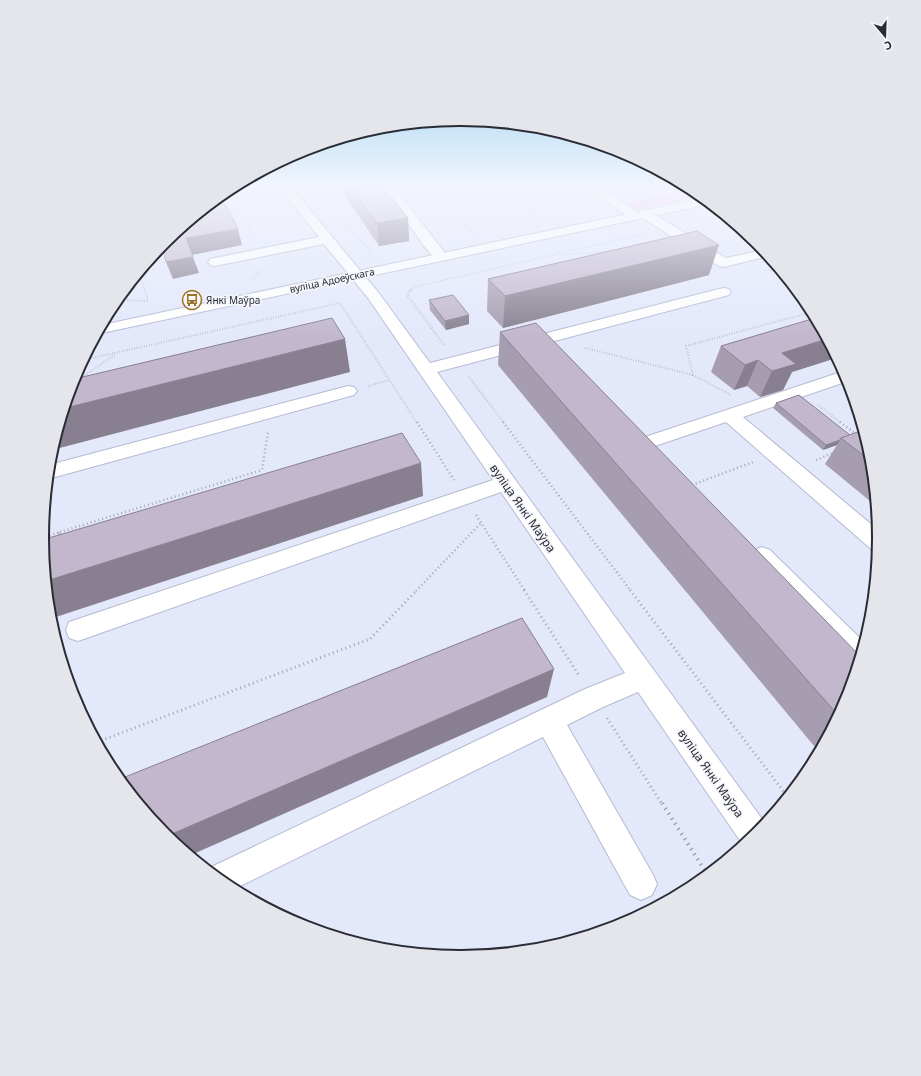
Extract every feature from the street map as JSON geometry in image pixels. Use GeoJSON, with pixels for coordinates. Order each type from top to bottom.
{"type":"FeatureCollection","features":[{"type":"Feature","properties":{"kind":"street"},"geometry":{"type":"LineString","coordinates":[[424,237],[441,257]]}},
{"type":"Feature","properties":{"kind":"street","name":"вуліца Адоеўскага"},"geometry":{"type":"LineString","coordinates":[[106,328],[535,237]]}},
{"type":"Feature","properties":{"kind":"street"},"geometry":{"type":"LineString","coordinates":[[682,237],[724,263],[758,255]]}},
{"type":"Feature","properties":{"kind":"street"},"geometry":{"type":"LineString","coordinates":[[216,262],[328,239]]}},
{"type":"Feature","properties":{"kind":"street","name":"вуліца Янкі Маўра"},"geometry":{"type":"LineString","coordinates":[[328,239],[373,296],[751,829]]}},
{"type":"Feature","properties":{"kind":"street"},"geometry":{"type":"LineString","coordinates":[[425,370],[724,292]]}},
{"type":"Feature","properties":{"kind":"street"},"geometry":{"type":"LineString","coordinates":[[548,338],[564,355]]}},
{"type":"Feature","properties":{"kind":"street"},"geometry":{"type":"LineString","coordinates":[[692,485],[644,436],[730,416],[840,378]]}},
{"type":"Feature","properties":{"kind":"street"},"geometry":{"type":"LineString","coordinates":[[55,470],[348,391]]}},
{"type":"Feature","properties":{"kind":"street"},"geometry":{"type":"LineString","coordinates":[[730,416],[872,536]]}},
{"type":"Feature","properties":{"kind":"street"},"geometry":{"type":"LineString","coordinates":[[78,630],[506,483]]}},
{"type":"Feature","properties":{"kind":"street"},"geometry":{"type":"LineString","coordinates":[[748,541],[856,651]]}},
{"type":"Feature","properties":{"kind":"street"},"geometry":{"type":"LineString","coordinates":[[226,876],[594,698],[643,678]]}},
{"type":"Feature","properties":{"kind":"street"},"geometry":{"type":"LineString","coordinates":[[549,720],[642,884]]}},
{"type":"Feature","properties":{"kind":"path"},"geometry":{"type":"LineString","coordinates":[[255,237],[264,252]]}},
{"type":"Feature","properties":{"kind":"path"},"geometry":{"type":"LineString","coordinates":[[358,237],[373,254]]}},
{"type":"Feature","properties":{"kind":"path"},"geometry":{"type":"LineString","coordinates":[[633,237],[414,287],[407,295],[784,792]]}},
{"type":"Feature","properties":{"kind":"path"},"geometry":{"type":"LineString","coordinates":[[552,256],[615,251]]}},
{"type":"Feature","properties":{"kind":"path"},"geometry":{"type":"LineString","coordinates":[[124,300],[148,301],[141,279]]}},
{"type":"Feature","properties":{"kind":"path"},"geometry":{"type":"LineString","coordinates":[[90,358],[340,303],[704,869]]}},
{"type":"Feature","properties":{"kind":"path"},"geometry":{"type":"LineString","coordinates":[[693,375],[686,346],[806,314]]}},
{"type":"Feature","properties":{"kind":"path"},"geometry":{"type":"LineString","coordinates":[[548,338],[693,375],[754,407]]}},
{"type":"Feature","properties":{"kind":"path"},"geometry":{"type":"LineString","coordinates":[[82,377],[118,352]]}},
{"type":"Feature","properties":{"kind":"path"},"geometry":{"type":"LineString","coordinates":[[376,383],[389,380]]}},
{"type":"Feature","properties":{"kind":"path"},"geometry":{"type":"LineString","coordinates":[[801,392],[859,435]]}},
{"type":"Feature","properties":{"kind":"path"},"geometry":{"type":"LineString","coordinates":[[49,536],[262,470],[271,412]]}},
{"type":"Feature","properties":{"kind":"path"},"geometry":{"type":"LineString","coordinates":[[793,469],[836,452]]}},
{"type":"Feature","properties":{"kind":"path"},"geometry":{"type":"LineString","coordinates":[[692,485],[754,462]]}},
{"type":"Feature","properties":{"kind":"path"},"geometry":{"type":"LineString","coordinates":[[102,740],[370,639],[481,523]]}},
{"type":"Feature","properties":{"kind":"path"},"geometry":{"type":"LineString","coordinates":[[52,544],[60,532]]}},
{"type":"Feature","properties":{"kind":"building"},"geometry":{"type":"Polygon","coordinates":[[[180,237],[191,237],[186,238],[193,257],[166,262],[164,253],[170,247],[180,237]]]}},
{"type":"Feature","properties":{"kind":"building"},"geometry":{"type":"Polygon","coordinates":[[[670,237],[707,237],[719,245],[505,296],[488,279],[670,237]]]}},
{"type":"Feature","properties":{"kind":"building"},"geometry":{"type":"Polygon","coordinates":[[[453,295],[469,315],[445,321],[429,300],[453,295]]]}},
{"type":"Feature","properties":{"kind":"building"},"geometry":{"type":"Polygon","coordinates":[[[332,318],[345,339],[71,407],[82,377],[332,318]]]}},
{"type":"Feature","properties":{"kind":"building"},"geometry":{"type":"Polygon","coordinates":[[[809,320],[822,341],[782,353],[796,364],[772,371],[758,360],[745,365],[721,346],[809,320]]]}},
{"type":"Feature","properties":{"kind":"building"},"geometry":{"type":"Polygon","coordinates":[[[536,323],[856,652],[834,711],[500,332],[536,323]]]}},
{"type":"Feature","properties":{"kind":"building"},"geometry":{"type":"Polygon","coordinates":[[[799,395],[850,435],[826,445],[776,403],[799,395]]]}},
{"type":"Feature","properties":{"kind":"building"},"geometry":{"type":"Polygon","coordinates":[[[858,432],[863,455],[841,438],[858,432]]]}},
{"type":"Feature","properties":{"kind":"building"},"geometry":{"type":"Polygon","coordinates":[[[402,433],[421,463],[52,579],[49,538],[402,433]]]}},
{"type":"Feature","properties":{"kind":"building"},"geometry":{"type":"Polygon","coordinates":[[[522,618],[554,669],[174,833],[151,809],[125,777],[522,618]]]}},
{"type":"Feature","properties":{"kind":"place","name":"Янкі Маўра"},"geometry":{"type":"Point","coordinates":[192,300]}}]}
